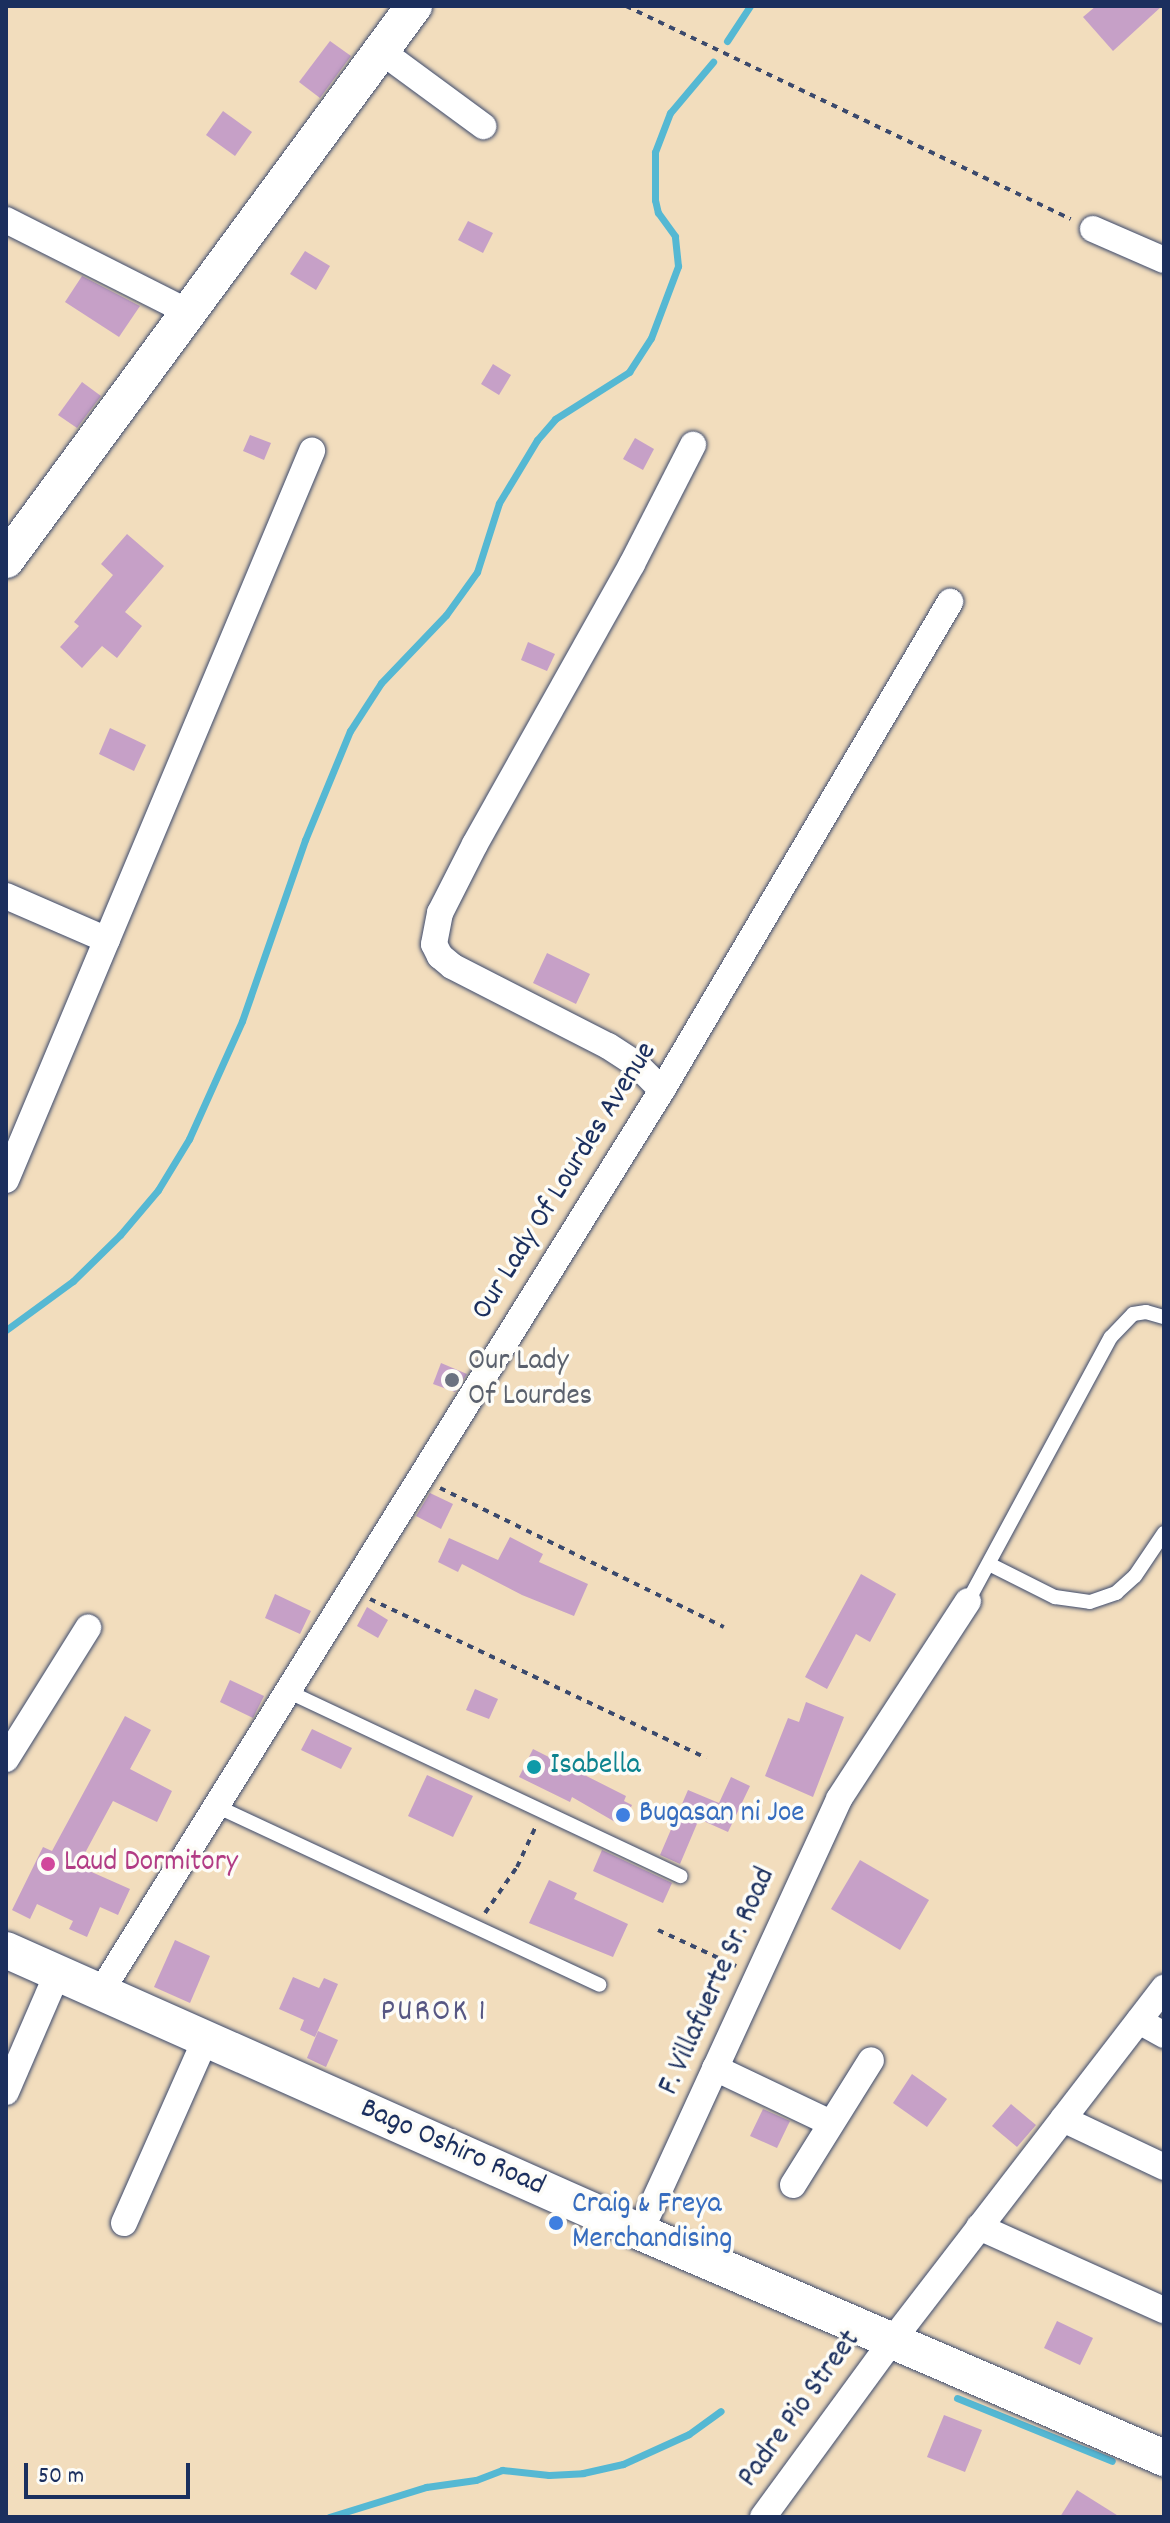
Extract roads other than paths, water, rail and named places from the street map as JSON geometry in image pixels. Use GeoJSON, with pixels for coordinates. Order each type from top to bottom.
{"type":"FeatureCollection","features":[{"type":"Feature","properties":{"kind":"street"},"geometry":{"type":"LineString","coordinates":[[10,546],[190,313],[414,6]]}},
{"type":"Feature","properties":{"kind":"street"},"geometry":{"type":"LineString","coordinates":[[381,51],[483,126]]}},
{"type":"Feature","properties":{"kind":"street"},"geometry":{"type":"LineString","coordinates":[[6,220],[190,313]]}},
{"type":"Feature","properties":{"kind":"street"},"geometry":{"type":"LineString","coordinates":[[1093,229],[1164,260]]}},
{"type":"Feature","properties":{"kind":"street"},"geometry":{"type":"LineString","coordinates":[[662,1090],[636,1064],[608,1046],[452,966],[440,956],[434,944],[440,913],[475,844],[632,564],[693,445]]}},
{"type":"Feature","properties":{"kind":"street"},"geometry":{"type":"LineString","coordinates":[[6,1180],[312,451]]}},
{"type":"Feature","properties":{"kind":"street","name":"Our Lady Of Lourdes Avenue"},"geometry":{"type":"LineString","coordinates":[[100,1993],[662,1090],[950,602]]}},
{"type":"Feature","properties":{"kind":"street"},"geometry":{"type":"LineString","coordinates":[[6,896],[107,940]]}},
{"type":"Feature","properties":{"kind":"street","name":"F. Villafuerte Sr. Road"},"geometry":{"type":"LineString","coordinates":[[640,2232],[839,1799],[968,1601]]}},
{"type":"Feature","properties":{"kind":"street"},"geometry":{"type":"LineString","coordinates":[[6,1759],[88,1628]]}},
{"type":"Feature","properties":{"kind":"street","name":"Bago Oshiro Road"},"geometry":{"type":"LineString","coordinates":[[6,1950],[640,2232],[1164,2458]]}},
{"type":"Feature","properties":{"kind":"street"},"geometry":{"type":"LineString","coordinates":[[6,2092],[57,1974]]}},
{"type":"Feature","properties":{"kind":"street","name":"Padre Pio Street"},"geometry":{"type":"LineString","coordinates":[[763,2517],[892,2341],[1164,1988]]}},
{"type":"Feature","properties":{"kind":"street"},"geometry":{"type":"LineString","coordinates":[[1139,2021],[1164,2035]]}},
{"type":"Feature","properties":{"kind":"street"},"geometry":{"type":"LineString","coordinates":[[124,2223],[205,2040]]}},
{"type":"Feature","properties":{"kind":"street"},"geometry":{"type":"LineString","coordinates":[[793,2185],[871,2060]]}},
{"type":"Feature","properties":{"kind":"street"},"geometry":{"type":"LineString","coordinates":[[715,2068],[831,2123]]}},
{"type":"Feature","properties":{"kind":"street"},"geometry":{"type":"LineString","coordinates":[[1063,2119],[1164,2167]]}},
{"type":"Feature","properties":{"kind":"street"},"geometry":{"type":"LineString","coordinates":[[979,2227],[1164,2310]]}},
{"type":"Feature","properties":{"kind":"lane"},"geometry":{"type":"LineString","coordinates":[[968,1601],[1111,1337],[1133,1314],[1146,1312],[1164,1317]]}},
{"type":"Feature","properties":{"kind":"lane"},"geometry":{"type":"LineString","coordinates":[[989,1564],[1055,1597],[1090,1602],[1116,1593],[1135,1576],[1164,1533]]}},
{"type":"Feature","properties":{"kind":"lane"},"geometry":{"type":"LineString","coordinates":[[287,1691],[681,1876]]}},
{"type":"Feature","properties":{"kind":"lane"},"geometry":{"type":"LineString","coordinates":[[216,1806],[599,1985]]}},
{"type":"Feature","properties":{"kind":"waterway"},"geometry":{"type":"LineString","coordinates":[[727,41],[750,6]]}},
{"type":"Feature","properties":{"kind":"waterway"},"geometry":{"type":"LineString","coordinates":[[6,1330],[73,1281],[120,1235],[158,1190],[189,1139],[242,1021],[305,840],[350,731],[381,683],[446,615],[477,572],[499,503],[537,440],[555,419],[629,372],[651,338],[678,266],[675,236],[658,213],[655,200],[655,152],[670,113],[713,62]]}},
{"type":"Feature","properties":{"kind":"waterway"},"geometry":{"type":"LineString","coordinates":[[957,2398],[1112,2461]]}},
{"type":"Feature","properties":{"kind":"waterway"},"geometry":{"type":"LineString","coordinates":[[329,2517],[426,2487],[476,2480],[502,2470],[549,2475],[583,2473],[623,2464],[689,2434],[721,2411]]}},
{"type":"Feature","properties":{"kind":"place","name":"Our Lady Of Lourdes"},"geometry":{"type":"Point","coordinates":[452,1380]}},
{"type":"Feature","properties":{"kind":"place","name":"Isabella"},"geometry":{"type":"Point","coordinates":[534,1767]}},
{"type":"Feature","properties":{"kind":"place","name":"Bugasan ni Joe"},"geometry":{"type":"Point","coordinates":[623,1815]}},
{"type":"Feature","properties":{"kind":"place","name":"Laud Dormitory"},"geometry":{"type":"Point","coordinates":[48,1864]}},
{"type":"Feature","properties":{"kind":"place","name":"Craig & Freya Merchandising"},"geometry":{"type":"Point","coordinates":[556,2223]}},
{"type":"Feature","properties":{"kind":"district","name":"PUROK 1"},"geometry":{"type":"Point","coordinates":[434,2013]}}]}
